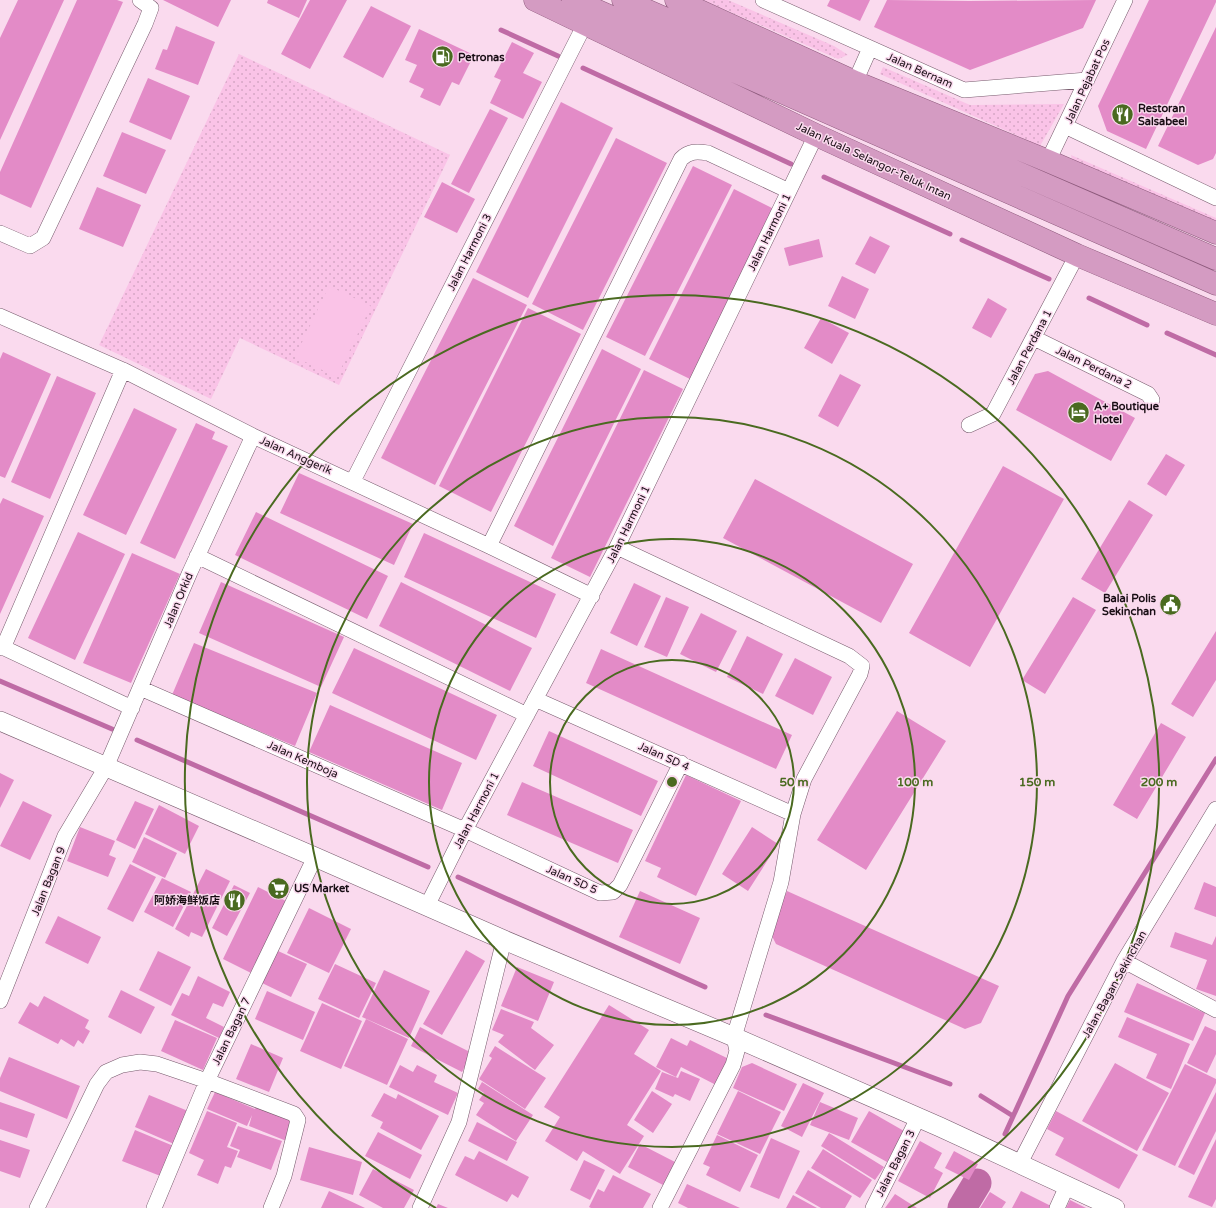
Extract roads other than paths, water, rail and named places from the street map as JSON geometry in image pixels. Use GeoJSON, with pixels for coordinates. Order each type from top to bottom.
{"type":"FeatureCollection","features":[{"type":"Feature","properties":{"kind":"highway","name":"Jalan Kuala Selangor-Teluk Intan"},"geometry":{"type":"LineString","coordinates":[[535,0],[594,19],[1216,284]]}},
{"type":"Feature","properties":{"kind":"highway","name":"Jalan Kuala Selangor-Teluk Intan"},"geometry":{"type":"LineString","coordinates":[[573,0],[594,19],[816,135],[1077,255],[1216,314]]}},
{"type":"Feature","properties":{"kind":"highway"},"geometry":{"type":"LineString","coordinates":[[624,0],[1216,260]]}},
{"type":"Feature","properties":{"kind":"highway"},"geometry":{"type":"LineString","coordinates":[[676,0],[855,82],[1048,161],[1216,233]]}},
{"type":"Feature","properties":{"kind":"street"},"geometry":{"type":"LineString","coordinates":[[0,233],[30,246],[43,238],[145,24],[151,8],[140,0]]}},
{"type":"Feature","properties":{"kind":"street","name":"Jalan Bernam"},"geometry":{"type":"LineString","coordinates":[[763,0],[964,90],[1087,80]]}},
{"type":"Feature","properties":{"kind":"street","name":"Jalan Pejabat Pos"},"geometry":{"type":"LineString","coordinates":[[1048,161],[1125,0]]}},
{"type":"Feature","properties":{"kind":"street","name":"Jalan Harmoni 3"},"geometry":{"type":"LineString","coordinates":[[352,481],[594,19]]}},
{"type":"Feature","properties":{"kind":"street"},"geometry":{"type":"LineString","coordinates":[[855,82],[870,48]]}},
{"type":"Feature","properties":{"kind":"street"},"geometry":{"type":"LineString","coordinates":[[1065,126],[1216,198]]}},
{"type":"Feature","properties":{"kind":"street","name":"Jalan Harmoni 1"},"geometry":{"type":"LineString","coordinates":[[427,906],[465,830],[617,547],[816,135]]}},
{"type":"Feature","properties":{"kind":"street"},"geometry":{"type":"LineString","coordinates":[[489,546],[681,159],[687,153],[698,151],[708,153],[789,191]]}},
{"type":"Feature","properties":{"kind":"street","name":"Jalan Perdana 1"},"geometry":{"type":"LineString","coordinates":[[969,425],[993,414],[1077,255]]}},
{"type":"Feature","properties":{"kind":"street","name":"Jalan Anggerik"},"geometry":{"type":"LineString","coordinates":[[0,316],[123,370],[253,436],[352,481],[592,596]]}},
{"type":"Feature","properties":{"kind":"street","name":"Jalan Perdana 2"},"geometry":{"type":"LineString","coordinates":[[1034,338],[1148,394],[1152,400]]}},
{"type":"Feature","properties":{"kind":"street"},"geometry":{"type":"LineString","coordinates":[[123,370],[2,647],[132,708]]}},
{"type":"Feature","properties":{"kind":"street","name":"Jalan Orkid"},"geometry":{"type":"LineString","coordinates":[[106,767],[197,556],[253,436]]}},
{"type":"Feature","properties":{"kind":"street"},"geometry":{"type":"LineString","coordinates":[[617,547],[849,656],[862,666],[860,674],[804,779],[793,814],[781,882],[734,1037],[737,1051],[733,1065],[660,1208]]}},
{"type":"Feature","properties":{"kind":"street"},"geometry":{"type":"LineString","coordinates":[[197,556],[527,715]]}},
{"type":"Feature","properties":{"kind":"street","name":"Jalan Kemboja"},"geometry":{"type":"LineString","coordinates":[[140,688],[465,830]]}},
{"type":"Feature","properties":{"kind":"street","name":"Jalan SD 4"},"geometry":{"type":"LineString","coordinates":[[535,698],[793,814]]}},
{"type":"Feature","properties":{"kind":"street"},"geometry":{"type":"LineString","coordinates":[[0,721],[504,940],[734,1037],[1020,1163],[1115,1208]]}},
{"type":"Feature","properties":{"kind":"street","name":"Jalan SD 5"},"geometry":{"type":"LineString","coordinates":[[465,830],[600,893],[613,892],[620,886],[681,763]]}},
{"type":"Feature","properties":{"kind":"street","name":"Jalan Bagan 9"},"geometry":{"type":"LineString","coordinates":[[0,1001],[65,836],[106,767]]}},
{"type":"Feature","properties":{"kind":"street","name":"Jalan Bagan Sekinchan"},"geometry":{"type":"LineString","coordinates":[[1020,1163],[1124,961],[1216,809]]}},
{"type":"Feature","properties":{"kind":"street","name":"Jalan Bagan 7"},"geometry":{"type":"LineString","coordinates":[[154,1208],[207,1081],[315,857]]}},
{"type":"Feature","properties":{"kind":"street"},"geometry":{"type":"LineString","coordinates":[[420,1208],[459,1122],[504,940]]}},
{"type":"Feature","properties":{"kind":"street"},"geometry":{"type":"LineString","coordinates":[[1124,961],[1216,1010]]}},
{"type":"Feature","properties":{"kind":"street"},"geometry":{"type":"LineString","coordinates":[[38,1208],[97,1084],[106,1072],[122,1065],[140,1062],[157,1064],[287,1110],[294,1114],[298,1120],[284,1176],[271,1208]]}},
{"type":"Feature","properties":{"kind":"street","name":"Jalan Bagan 3"},"geometry":{"type":"LineString","coordinates":[[872,1208],[918,1118]]}},
{"type":"Feature","properties":{"kind":"street"},"geometry":{"type":"LineString","coordinates":[[1057,1208],[1067,1186]]}},
{"type":"Feature","properties":{"kind":"waterway"},"geometry":{"type":"LineString","coordinates":[[501,30],[558,56]]}},
{"type":"Feature","properties":{"kind":"waterway"},"geometry":{"type":"LineString","coordinates":[[583,68],[791,164]]}},
{"type":"Feature","properties":{"kind":"waterway"},"geometry":{"type":"LineString","coordinates":[[824,177],[950,234]]}},
{"type":"Feature","properties":{"kind":"waterway"},"geometry":{"type":"LineString","coordinates":[[962,240],[1049,279]]}},
{"type":"Feature","properties":{"kind":"waterway"},"geometry":{"type":"LineString","coordinates":[[1089,298],[1147,325]]}},
{"type":"Feature","properties":{"kind":"waterway"},"geometry":{"type":"LineString","coordinates":[[1167,333],[1216,355]]}},
{"type":"Feature","properties":{"kind":"waterway"},"geometry":{"type":"LineString","coordinates":[[0,681],[112,729]]}},
{"type":"Feature","properties":{"kind":"waterway"},"geometry":{"type":"LineString","coordinates":[[137,740],[428,867]]}},
{"type":"Feature","properties":{"kind":"waterway"},"geometry":{"type":"LineString","coordinates":[[1005,1134],[1068,996],[1216,759]]}},
{"type":"Feature","properties":{"kind":"waterway"},"geometry":{"type":"LineString","coordinates":[[458,877],[705,987]]}},
{"type":"Feature","properties":{"kind":"waterway"},"geometry":{"type":"LineString","coordinates":[[766,1015],[950,1084]]}},
{"type":"Feature","properties":{"kind":"waterway"},"geometry":{"type":"LineString","coordinates":[[981,1096],[1013,1116]]}},
{"type":"Feature","properties":{"kind":"waterway"},"geometry":{"type":"LineString","coordinates":[[962,1208],[977,1183]]}},
{"type":"Feature","properties":{"kind":"place","name":"Petronas"},"geometry":{"type":"Point","coordinates":[443,57]}},
{"type":"Feature","properties":{"kind":"place","name":"Restoran Salsabeel"},"geometry":{"type":"Point","coordinates":[1122,114]}},
{"type":"Feature","properties":{"kind":"place","name":"A+ Boutique Hotel"},"geometry":{"type":"Point","coordinates":[1078,412]}},
{"type":"Feature","properties":{"kind":"place","name":"Balai Polis Sekinchan"},"geometry":{"type":"Point","coordinates":[1171,604]}},
{"type":"Feature","properties":{"kind":"place","name":"US Market"},"geometry":{"type":"Point","coordinates":[278,888]}},
{"type":"Feature","properties":{"kind":"place","name":"阿娇海鲜饭店"},"geometry":{"type":"Point","coordinates":[235,900]}}]}
